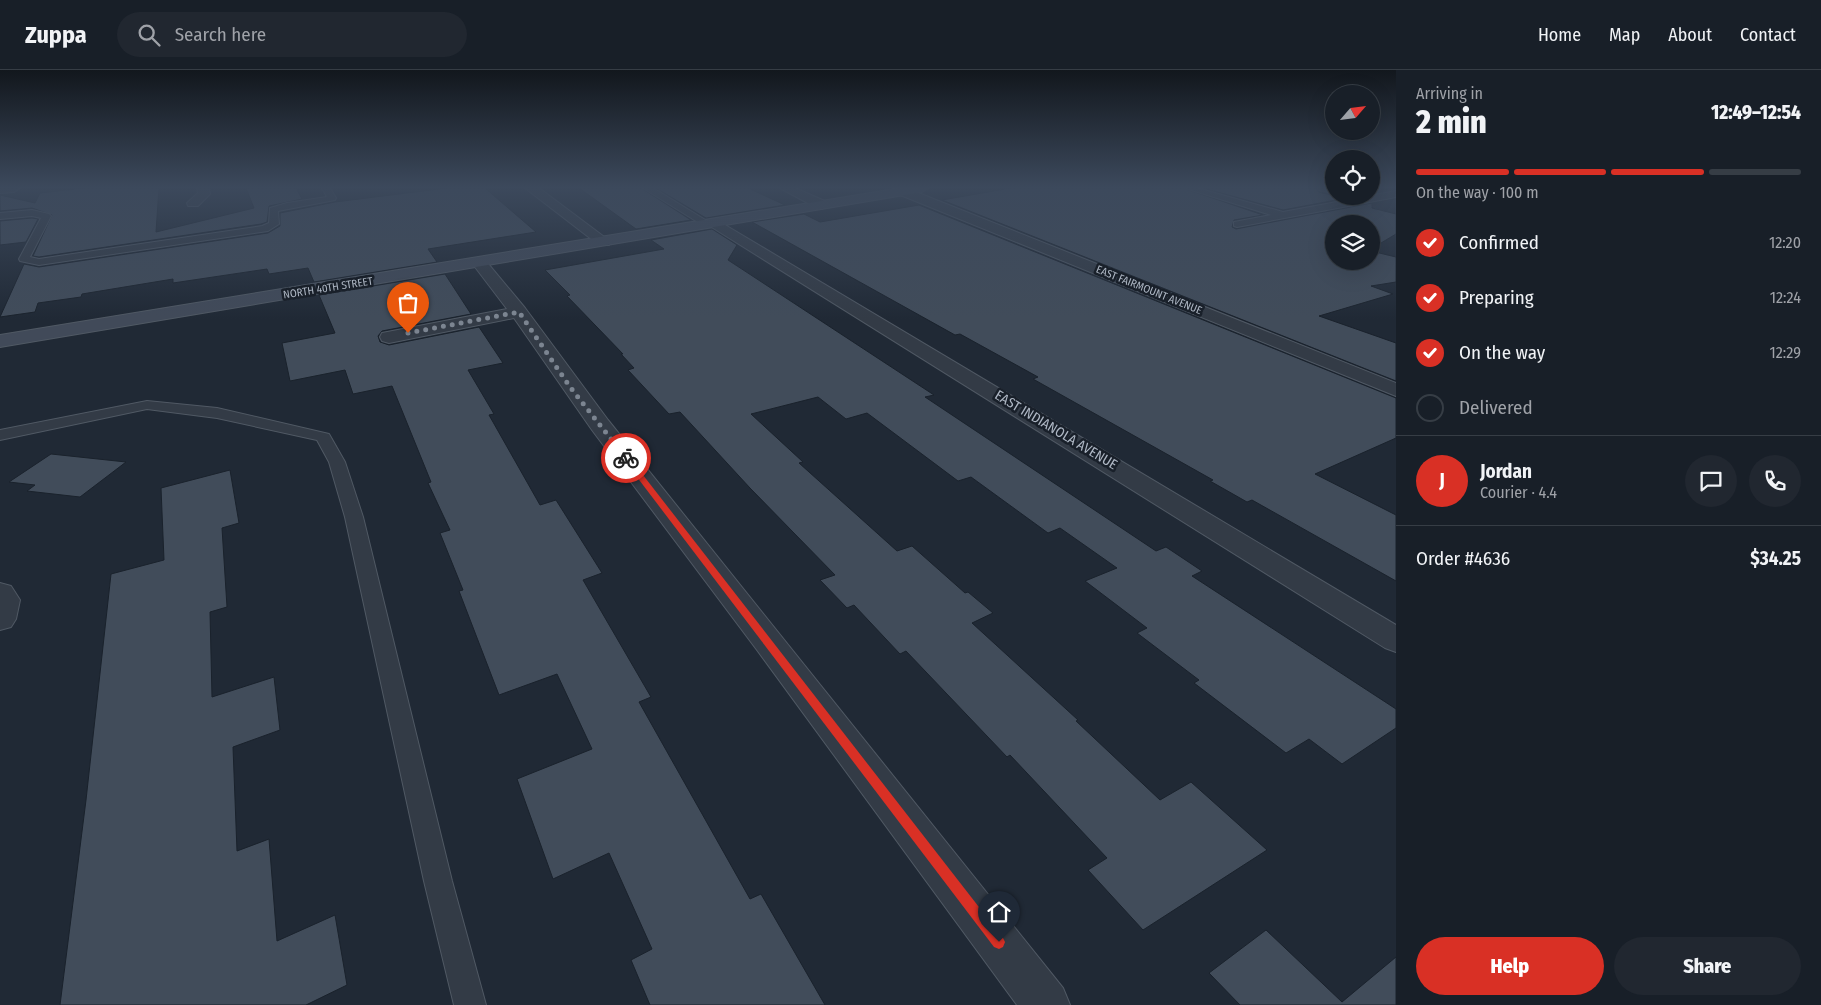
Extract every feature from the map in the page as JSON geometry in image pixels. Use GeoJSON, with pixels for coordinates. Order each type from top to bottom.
{"type":"FeatureCollection","features":[{"type":"Feature","properties":{"kind":"main road","name":"NORTH 40TH STREET"},"geometry":{"type":"LineString","coordinates":[[0,341],[666,232]]}},
{"type":"Feature","properties":{"kind":"street"},"geometry":{"type":"LineString","coordinates":[[590,232],[604,242]]}},
{"type":"Feature","properties":{"kind":"street","name":"EAST INDIANOLA AVENUE"},"geometry":{"type":"LineString","coordinates":[[724,232],[1396,640]]}},
{"type":"Feature","properties":{"kind":"street","name":"EAST FAIRMOUNT AVENUE"},"geometry":{"type":"LineString","coordinates":[[1003,232],[1396,390]]}},
{"type":"Feature","properties":{"kind":"street"},"geometry":{"type":"LineString","coordinates":[[480,263],[519,312],[570,387],[736,599],[1046,1005]]}},
{"type":"Feature","properties":{"kind":"street"},"geometry":{"type":"LineString","coordinates":[[390,337],[519,312]]}},
{"type":"Feature","properties":{"kind":"street"},"geometry":{"type":"LineString","coordinates":[[0,593],[5,600],[0,619]]}},
{"type":"Feature","properties":{"kind":"lane"},"geometry":{"type":"LineString","coordinates":[[38,232],[24,259],[39,262],[247,232]]}},
{"type":"Feature","properties":{"kind":"lane"},"geometry":{"type":"LineString","coordinates":[[0,435],[147,405],[217,413],[324,437],[338,462],[354,517],[438,881],[470,1005]]}},
{"type":"Feature","properties":{"kind":"building"},"geometry":{"type":"Polygon","coordinates":[[[0,232],[31,232],[26,242],[0,245],[0,232]]]}},
{"type":"Feature","properties":{"kind":"building"},"geometry":{"type":"Polygon","coordinates":[[[44,232],[210,232],[39,257],[33,256],[44,232]]]}},
{"type":"Feature","properties":{"kind":"building"},"geometry":{"type":"Polygon","coordinates":[[[536,232],[428,249],[437,262],[314,282],[308,268],[269,274],[267,269],[173,283],[173,279],[82,294],[81,297],[38,303],[35,312],[0,317],[24,264],[39,267],[268,233],[536,232]]]}},
{"type":"Feature","properties":{"kind":"building"},"geometry":{"type":"Polygon","coordinates":[[[697,232],[716,232],[737,245],[728,260],[934,395],[925,397],[1156,551],[1166,547],[1202,571],[1192,576],[1396,709],[1396,728],[1342,764],[1309,739],[1286,753],[1194,683],[1199,680],[1137,633],[1147,628],[1085,581],[1117,568],[1060,528],[1048,533],[971,477],[958,481],[867,413],[846,419],[818,397],[751,414],[803,462],[799,463],[897,551],[912,546],[965,593],[968,592],[993,613],[972,623],[1078,720],[1076,721],[1160,800],[1191,782],[1267,850],[1143,930],[1088,870],[1107,858],[1010,755],[1007,757],[906,651],[900,654],[854,605],[847,608],[820,580],[835,575],[750,488],[680,412],[669,414],[628,370],[634,368],[621,354],[623,354],[567,296],[570,295],[545,270],[664,249],[651,240],[697,232]]]}},
{"type":"Feature","properties":{"kind":"building"},"geometry":{"type":"Polygon","coordinates":[[[769,232],[985,232],[1396,398],[1396,438],[1315,474],[1396,515],[1396,581],[1252,500],[1247,502],[1210,481],[1213,480],[1033,379],[1038,377],[960,334],[955,335],[769,232]]]}},
{"type":"Feature","properties":{"kind":"building"},"geometry":{"type":"Polygon","coordinates":[[[1021,232],[1325,232],[1325,270],[1380,270],[1380,253],[1396,257],[1396,282],[1371,286],[1393,294],[1319,316],[1396,343],[1396,381],[1021,232]]]}},
{"type":"Feature","properties":{"kind":"building"},"geometry":{"type":"Polygon","coordinates":[[[1380,232],[1396,232],[1396,234],[1380,244],[1380,232]]]}},
{"type":"Feature","properties":{"kind":"building"},"geometry":{"type":"Polygon","coordinates":[[[445,274],[471,314],[382,331],[378,336],[380,342],[389,345],[479,327],[503,363],[468,370],[494,414],[489,415],[540,505],[556,500],[602,573],[583,580],[651,697],[639,702],[750,899],[761,894],[825,1005],[650,1005],[631,960],[652,949],[609,853],[553,879],[517,779],[592,749],[557,674],[499,695],[459,591],[463,590],[440,533],[450,530],[428,483],[431,482],[392,386],[353,394],[345,370],[290,381],[282,343],[335,333],[319,295],[445,274]]]}},
{"type":"Feature","properties":{"kind":"building"},"geometry":{"type":"Polygon","coordinates":[[[51,454],[126,462],[80,497],[27,491],[35,485],[9,482],[51,454]]]}},
{"type":"Feature","properties":{"kind":"building"},"geometry":{"type":"Polygon","coordinates":[[[230,470],[239,523],[222,528],[227,607],[210,612],[212,697],[274,677],[280,730],[233,747],[237,851],[269,839],[277,941],[335,915],[347,985],[306,1005],[60,1005],[86,800],[111,574],[164,560],[161,488],[230,470]]]}},
{"type":"Feature","properties":{"kind":"building"},"geometry":{"type":"Polygon","coordinates":[[[1266,930],[1342,1002],[1396,957],[1396,1005],[1240,1005],[1209,973],[1266,930]]]}},
{"type":"Feature","properties":{"kind":"way so far"},"geometry":{"type":"LineString","coordinates":[[408,333],[519,312],[570,387],[626,458]]}},
{"type":"Feature","properties":{"kind":"route"},"geometry":{"type":"LineString","coordinates":[[626,458],[999,942]]}}]}
